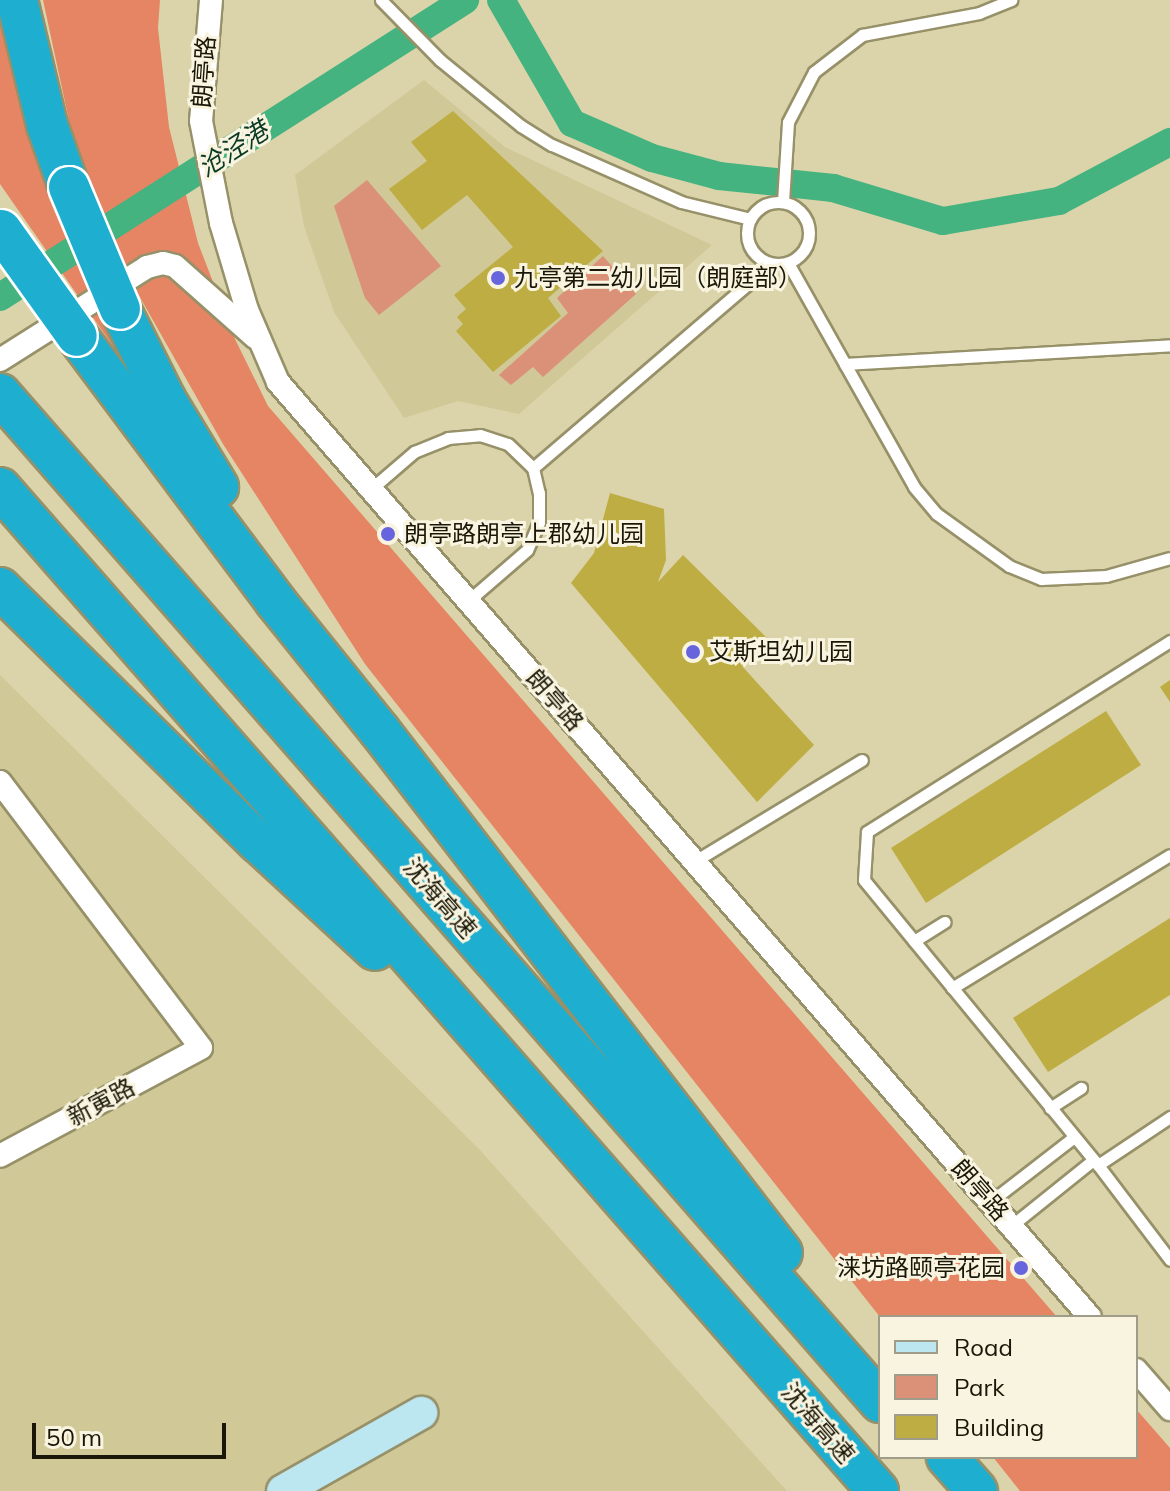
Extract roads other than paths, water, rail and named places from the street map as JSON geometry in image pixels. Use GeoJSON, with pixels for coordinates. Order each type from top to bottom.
{"type":"FeatureCollection","features":[{"type":"Feature","properties":{"kind":"highway"},"geometry":{"type":"LineString","coordinates":[[17,0],[43,111],[69,187],[120,309],[165,399],[204,464],[379,730]]}},
{"type":"Feature","properties":{"kind":"highway"},"geometry":{"type":"LineString","coordinates":[[2,224],[67,323],[276,602],[379,730],[873,1372]]}},
{"type":"Feature","properties":{"kind":"highway","name":"沈海高速"},"geometry":{"type":"LineString","coordinates":[[10,406],[878,1400]]}},
{"type":"Feature","properties":{"kind":"highway","name":"沈海高速"},"geometry":{"type":"LineString","coordinates":[[0,488],[878,1491]]}},
{"type":"Feature","properties":{"kind":"highway"},"geometry":{"type":"LineString","coordinates":[[100,509],[364,790],[873,1372]]}},
{"type":"Feature","properties":{"kind":"highway"},"geometry":{"type":"LineString","coordinates":[[4,590],[258,842],[536,1100]]}},
{"type":"Feature","properties":{"kind":"highway"},"geometry":{"type":"LineString","coordinates":[[930,1459],[957,1491]]}},
{"type":"Feature","properties":{"kind":"highway"},"geometry":{"type":"LineString","coordinates":[[949,1459],[977,1491]]}},
{"type":"Feature","properties":{"kind":"street","name":"朗亭路"},"geometry":{"type":"LineString","coordinates":[[211,0],[201,121],[221,223],[247,310],[278,382],[1088,1315]]}},
{"type":"Feature","properties":{"kind":"street"},"geometry":{"type":"LineString","coordinates":[[0,360],[147,267],[163,263],[175,266],[261,342]]}},
{"type":"Feature","properties":{"kind":"street","name":"新寅路"},"geometry":{"type":"LineString","coordinates":[[0,782],[201,1048],[0,1156]]}},
{"type":"Feature","properties":{"kind":"street"},"geometry":{"type":"LineString","coordinates":[[1138,1372],[1170,1409]]}},
{"type":"Feature","properties":{"kind":"street"},"geometry":{"type":"LineString","coordinates":[[283,1491],[421,1413]]}},
{"type":"Feature","properties":{"kind":"lane"},"geometry":{"type":"LineString","coordinates":[[381,0],[440,60],[521,126],[552,145],[681,202],[750,219]]}},
{"type":"Feature","properties":{"kind":"lane"},"geometry":{"type":"LineString","coordinates":[[783,202],[788,122],[814,72],[862,35],[979,13],[1011,0]]}},
{"type":"Feature","properties":{"kind":"lane"},"geometry":{"type":"LineString","coordinates":[[783,202],[801,212],[810,230],[805,250],[788,263],[771,264],[754,254],[749,246],[747,227],[750,219],[764,205],[783,202]]}},
{"type":"Feature","properties":{"kind":"lane"},"geometry":{"type":"LineString","coordinates":[[788,263],[914,487],[937,514],[1009,566],[1041,579],[1106,576],[1170,558]]}},
{"type":"Feature","properties":{"kind":"lane"},"geometry":{"type":"LineString","coordinates":[[533,468],[771,264]]}},
{"type":"Feature","properties":{"kind":"lane"},"geometry":{"type":"LineString","coordinates":[[845,364],[1170,345]]}},
{"type":"Feature","properties":{"kind":"lane"},"geometry":{"type":"LineString","coordinates":[[371,489],[414,452],[448,438],[480,435],[508,444],[533,468],[539,493],[539,522],[527,550],[468,601]]}},
{"type":"Feature","properties":{"kind":"lane"},"geometry":{"type":"LineString","coordinates":[[1170,641],[867,832],[864,880],[1096,1162],[1170,1260]]}},
{"type":"Feature","properties":{"kind":"lane"},"geometry":{"type":"LineString","coordinates":[[695,861],[862,760]]}},
{"type":"Feature","properties":{"kind":"lane"},"geometry":{"type":"LineString","coordinates":[[952,988],[1170,855]]}},
{"type":"Feature","properties":{"kind":"lane"},"geometry":{"type":"LineString","coordinates":[[914,941],[944,922]]}},
{"type":"Feature","properties":{"kind":"lane"},"geometry":{"type":"LineString","coordinates":[[1050,1108],[1081,1088]]}},
{"type":"Feature","properties":{"kind":"lane"},"geometry":{"type":"LineString","coordinates":[[1011,1226],[1096,1162],[1170,1117]]}},
{"type":"Feature","properties":{"kind":"lane"},"geometry":{"type":"LineString","coordinates":[[990,1202],[1074,1137]]}},
{"type":"Feature","properties":{"kind":"waterway","name":"沧泾港"},"geometry":{"type":"LineString","coordinates":[[0,297],[465,0]]}},
{"type":"Feature","properties":{"kind":"waterway"},"geometry":{"type":"LineString","coordinates":[[501,0],[572,123],[652,158],[719,176],[833,188],[943,221],[1059,201],[1170,142]]}},
{"type":"Feature","properties":{"kind":"place","name":"九亭第二幼儿园（朗庭部）"},"geometry":{"type":"Point","coordinates":[498,278]}},
{"type":"Feature","properties":{"kind":"place","name":"朗亭路朗亭上郡幼儿园"},"geometry":{"type":"Point","coordinates":[388,534]}},
{"type":"Feature","properties":{"kind":"place","name":"艾斯坦幼儿园"},"geometry":{"type":"Point","coordinates":[693,652]}},
{"type":"Feature","properties":{"kind":"place","name":"涞坊路颐亭花园"},"geometry":{"type":"Point","coordinates":[1021,1268]}}]}
